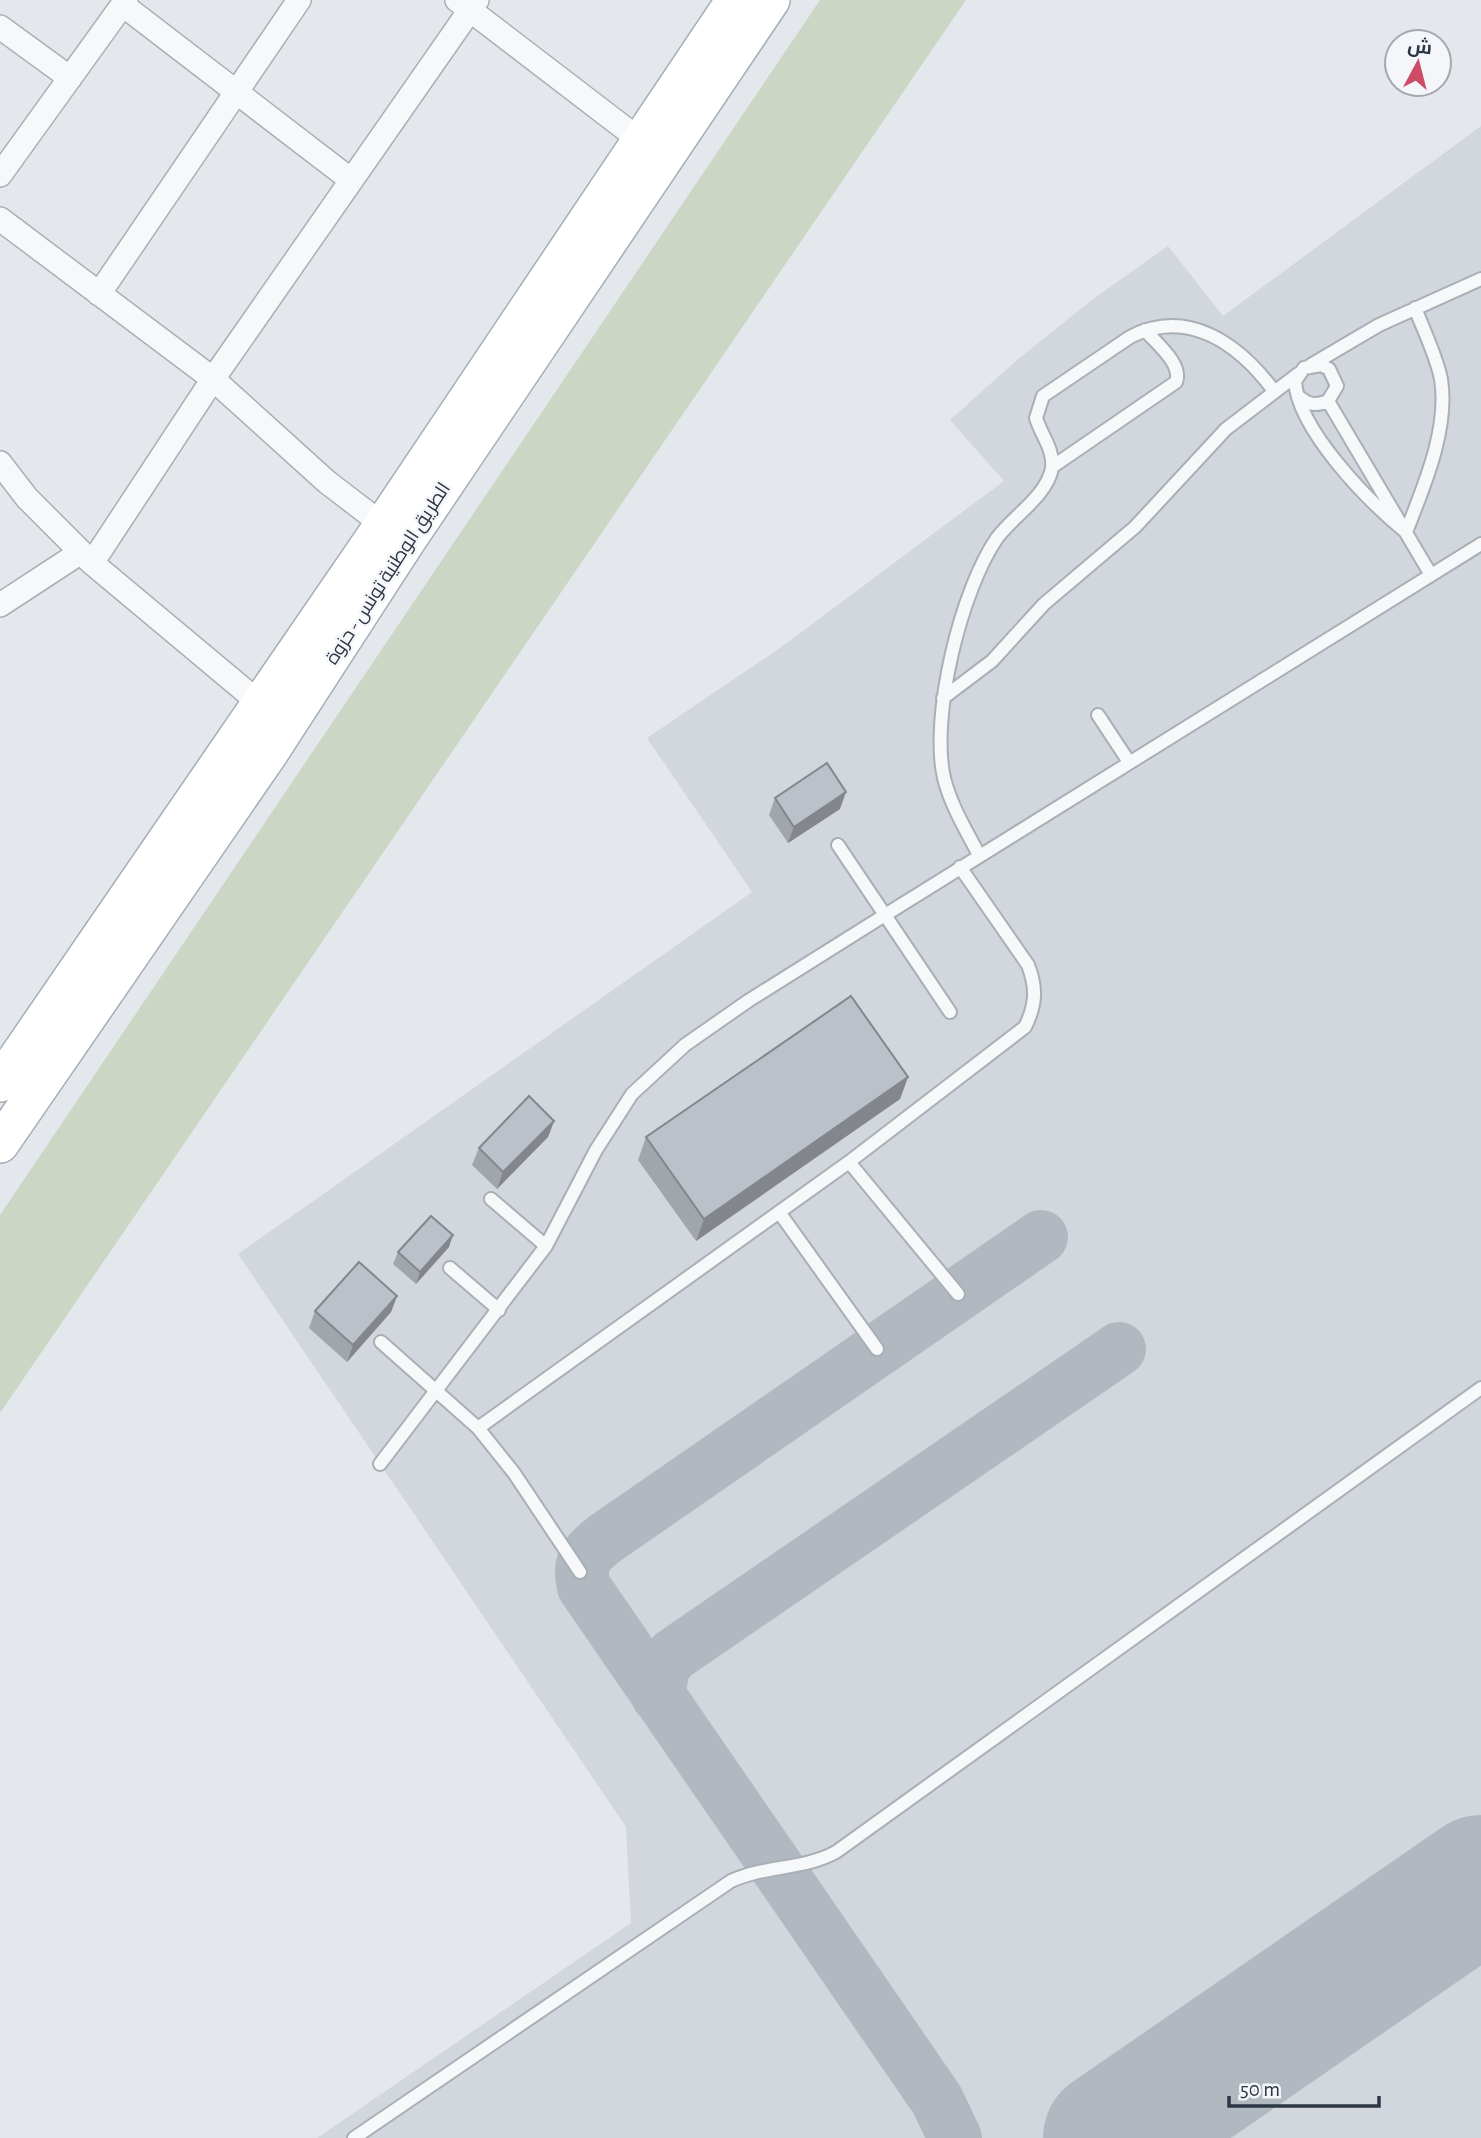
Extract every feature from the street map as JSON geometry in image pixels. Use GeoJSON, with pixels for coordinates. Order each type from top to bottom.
{"type":"FeatureCollection","features":[{"type":"Feature","properties":{"kind":"main road","name":"الطريق الوطنية تونس - حزوة"},"geometry":{"type":"LineString","coordinates":[[652,149],[735,0]]}},
{"type":"Feature","properties":{"kind":"main road","name":"الطريق الوطنية تونس - حزوة"},"geometry":{"type":"LineString","coordinates":[[0,1144],[274,714],[652,149],[771,0]]}},
{"type":"Feature","properties":{"kind":"main road","name":"الطريق الوطنية تونس - حزوة"},"geometry":{"type":"LineString","coordinates":[[0,1083],[274,714]]}},
{"type":"Feature","properties":{"kind":"street"},"geometry":{"type":"LineString","coordinates":[[99,294],[299,0]]}},
{"type":"Feature","properties":{"kind":"street"},"geometry":{"type":"LineString","coordinates":[[0,175],[125,2],[351,180]]}},
{"type":"Feature","properties":{"kind":"street"},"geometry":{"type":"LineString","coordinates":[[0,605],[86,557],[351,180],[468,3],[652,149]]}},
{"type":"Feature","properties":{"kind":"street"},"geometry":{"type":"LineString","coordinates":[[0,27],[70,78]]}},
{"type":"Feature","properties":{"kind":"street"},"geometry":{"type":"LineString","coordinates":[[0,220],[213,379],[327,482],[394,533]]}},
{"type":"Feature","properties":{"kind":"street"},"geometry":{"type":"LineString","coordinates":[[0,463],[27,498],[86,557],[274,714]]}},
{"type":"Feature","properties":{"kind":"lane"},"geometry":{"type":"LineString","coordinates":[[943,698],[992,661],[1044,604],[1135,527],[1204,451],[1274,391],[1311,365],[1415,308],[1481,279]]}},
{"type":"Feature","properties":{"kind":"lane"},"geometry":{"type":"LineString","coordinates":[[1406,531],[1435,443],[1442,396],[1436,361],[1415,308]]}},
{"type":"Feature","properties":{"kind":"lane"},"geometry":{"type":"LineString","coordinates":[[1052,467],[1051,454],[1036,418],[1043,396],[1145,330],[1178,325],[1209,335],[1239,353],[1274,391]]}},
{"type":"Feature","properties":{"kind":"lane"},"geometry":{"type":"LineString","coordinates":[[979,855],[954,807],[944,778],[940,748],[943,698],[963,614],[981,565],[998,538],[1040,491],[1052,467],[1176,382],[1178,377],[1175,365],[1145,330]]}},
{"type":"Feature","properties":{"kind":"lane"},"geometry":{"type":"LineString","coordinates":[[1299,397],[1308,404],[1318,405],[1328,401],[1337,386],[1335,376],[1329,369],[1311,365]]}},
{"type":"Feature","properties":{"kind":"lane"},"geometry":{"type":"LineString","coordinates":[[1298,374],[1295,382],[1299,397],[1321,439],[1343,471],[1383,513],[1406,531]]}},
{"type":"Feature","properties":{"kind":"lane"},"geometry":{"type":"LineString","coordinates":[[1328,401],[1432,575]]}},
{"type":"Feature","properties":{"kind":"lane"},"geometry":{"type":"LineString","coordinates":[[380,1464],[546,1246],[613,1122],[632,1094],[657,1070],[716,1022],[979,855],[1481,544]]}},
{"type":"Feature","properties":{"kind":"lane"},"geometry":{"type":"LineString","coordinates":[[1098,715],[1129,762]]}},
{"type":"Feature","properties":{"kind":"lane"},"geometry":{"type":"LineString","coordinates":[[838,845],[950,1012]]}},
{"type":"Feature","properties":{"kind":"lane"},"geometry":{"type":"LineString","coordinates":[[478,1427],[849,1162],[1026,1027],[1032,1012],[1034,980],[1028,965],[960,867]]}},
{"type":"Feature","properties":{"kind":"lane"},"geometry":{"type":"LineString","coordinates":[[849,1162],[958,1294]]}},
{"type":"Feature","properties":{"kind":"lane"},"geometry":{"type":"LineString","coordinates":[[491,1199],[546,1246]]}},
{"type":"Feature","properties":{"kind":"lane"},"geometry":{"type":"LineString","coordinates":[[779,1212],[877,1349]]}},
{"type":"Feature","properties":{"kind":"lane"},"geometry":{"type":"LineString","coordinates":[[450,1268],[499,1310]]}},
{"type":"Feature","properties":{"kind":"lane"},"geometry":{"type":"LineString","coordinates":[[381,1342],[478,1427],[514,1474],[580,1572]]}},
{"type":"Feature","properties":{"kind":"lane"},"geometry":{"type":"LineString","coordinates":[[354,2138],[732,1881],[761,1869],[806,1864],[836,1852],[1481,1388]]}},
{"type":"Feature","properties":{"kind":"shaded area"},"geometry":{"type":"Polygon","coordinates":[[[1481,126],[1481,2138],[317,2138],[631,1923],[626,1827],[238,1254],[752,892],[647,738],[780,648],[1004,481],[950,420],[1017,360],[1093,299],[1168,246],[1223,316],[1481,126]]]}},
{"type":"Feature","properties":{"kind":"green space"},"geometry":{"type":"Polygon","coordinates":[[[820,0],[966,0],[0,1413],[0,1215],[820,0]]]}},
{"type":"Feature","properties":{"kind":"building"},"geometry":{"type":"Polygon","coordinates":[[[827,763],[846,792],[794,827],[775,798],[827,763]]]}},
{"type":"Feature","properties":{"kind":"building"},"geometry":{"type":"Polygon","coordinates":[[[851,996],[908,1077],[704,1219],[646,1137],[851,996]]]}},
{"type":"Feature","properties":{"kind":"building"},"geometry":{"type":"Polygon","coordinates":[[[529,1096],[554,1121],[503,1172],[479,1148],[529,1096]]]}},
{"type":"Feature","properties":{"kind":"building"},"geometry":{"type":"Polygon","coordinates":[[[431,1216],[453,1235],[420,1272],[398,1252],[431,1216]]]}},
{"type":"Feature","properties":{"kind":"building"},"geometry":{"type":"Polygon","coordinates":[[[359,1262],[397,1296],[353,1345],[315,1311],[359,1262]]]}},
{"type":"Feature","properties":{"kind":"taxiway"},"geometry":{"type":"LineString","coordinates":[[955,2138],[937,2100],[584,1587],[582,1572],[587,1555],[603,1540],[1041,1237]]}},
{"type":"Feature","properties":{"kind":"taxiway"},"geometry":{"type":"LineString","coordinates":[[658,1696],[663,1667],[673,1655],[1119,1349]]}},
{"type":"Feature","properties":{"kind":"runway"},"geometry":{"type":"LineString","coordinates":[[1111,2138],[1481,1883]]}}]}
